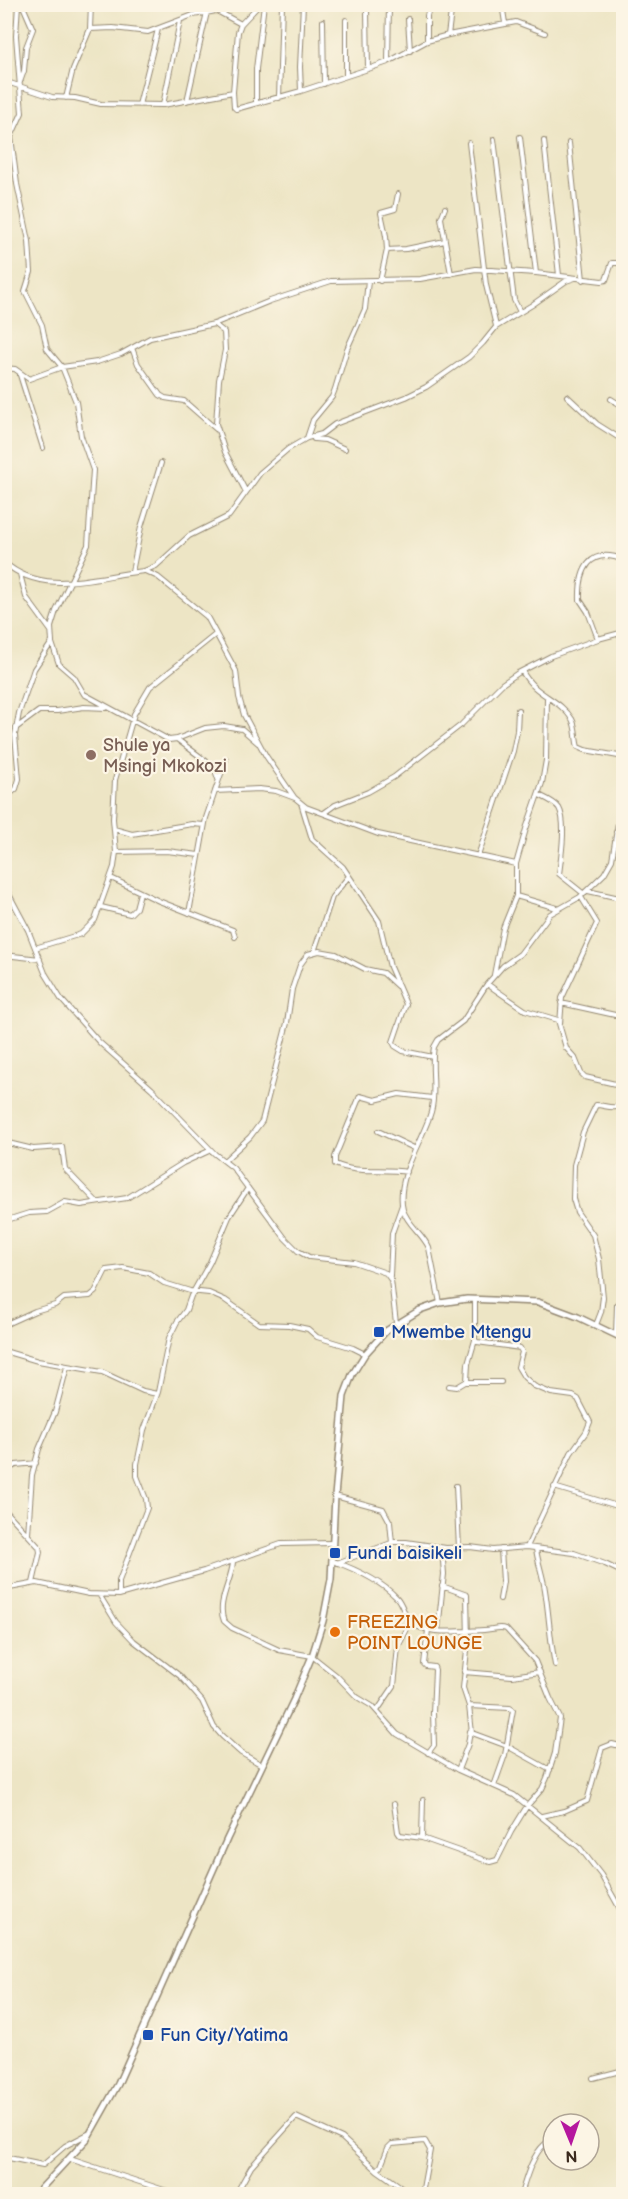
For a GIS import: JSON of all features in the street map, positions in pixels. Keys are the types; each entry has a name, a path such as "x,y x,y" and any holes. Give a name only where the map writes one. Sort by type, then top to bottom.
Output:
{"main road":[{"path":"36,2194 89,2134 118,2084 312,1656 323,1622 335,1562 335,1496 344,1396 352,1375 365,1354 375,1340 396,1323 420,1310 440,1303 476,1299 538,1302 555,1307 624,1339"}],"street":[{"path":"4,15 18,6 28,4"},
{"path":"66,98 74,69 90,29 91,4"},
{"path":"262,4 241,24 237,36 233,92 235,109 279,98 368,69 388,62 427,41 448,35 519,22 545,33"},
{"path":"255,103 262,4"},
{"path":"279,98 282,4"},
{"path":"301,91 303,4"},
{"path":"388,62 389,4"},
{"path":"427,41 427,16 430,4"},
{"path":"448,35 452,4"},
{"path":"502,4 505,23"},
{"path":"18,6 15,36 22,117 11,139 29,241 31,272 25,291 42,325 49,353 62,367 76,402 81,436 93,470 89,540 52,622 52,642 59,664 74,677 84,694 169,740 205,728 224,726 242,729 260,744"},
{"path":"18,6 33,29 26,47 20,85"},
{"path":"367,10 368,69"},
{"path":"90,29 113,28 148,32 207,12 219,12 241,24"},
{"path":"187,101 207,12"},
{"path":"408,19 410,51"},
{"path":"346,20 346,76"},
{"path":"163,105 180,21"},
{"path":"323,21 324,84"},
{"path":"139,105 158,29"},
{"path":"4,81 43,95 75,98 96,104 163,105 233,92"},
{"path":"520,137 536,273"},
{"path":"494,139 514,300 520,312"},
{"path":"544,141 559,276"},
{"path":"470,142 485,270 496,327"},
{"path":"569,143 584,280"},
{"path":"380,281 387,250 381,213 394,209 398,194"},
{"path":"445,208 441,217 451,274"},
{"path":"387,250 406,249 445,241"},
{"path":"4,369 15,369 29,379 62,367 98,362 121,354 150,338 214,324 245,310 339,280 420,279 485,270 602,281 606,279 612,263 624,263"},
{"path":"4,562 20,573 40,580 69,583 144,571 156,566 189,536 229,516 260,473 275,459 307,438 318,436 335,424 406,398 426,387 469,357 496,327 566,281 575,278"},
{"path":"307,438 313,420 332,397 347,349 365,309 368,281"},
{"path":"214,324 224,332 225,344 219,380 217,429 225,452 246,492"},
{"path":"132,348 138,364 160,395 165,398 183,400 217,429"},
{"path":"20,374 43,448"},
{"path":"567,396 597,424 624,441"},
{"path":"611,399 624,406"},
{"path":"307,438 323,440 345,449"},
{"path":"132,572 141,527 160,463"},
{"path":"598,639 588,612 579,600 583,570 590,562 604,554 624,560"},
{"path":"144,571 158,578 201,611 236,671 240,703 260,744 270,763 301,803 378,834 516,864"},
{"path":"20,573 26,597 51,631"},
{"path":"324,813 335,805 368,792 394,777 461,725 502,684 522,671 551,656 624,632"},
{"path":"35,948 81,934 94,920 111,878 116,852 115,780 131,721 150,687 216,634"},
{"path":"4,799 16,789 19,779 16,728 34,669 52,642"},
{"path":"522,671 530,685 563,708 572,720 578,747 624,757"},
{"path":"494,975 503,928 516,896 516,864 539,795 546,760 547,698"},
{"path":"16,728 36,712 84,707 107,708"},
{"path":"478,856 513,751 518,710"},
{"path":"177,739 214,767 218,779"},
{"path":"189,913 203,843 204,825 226,759"},
{"path":"214,791 270,789 295,798"},
{"path":"539,795 555,804 560,810 563,855 559,874 584,894 596,919 596,926 561,1003 560,1024 564,1044 576,1060 582,1075 589,1079 624,1086"},
{"path":"301,803 312,839 349,876 379,921 390,967 406,1006 393,1042 395,1046 409,1053 433,1057"},
{"path":"396,1323 390,1277 392,1233 402,1205 414,1148 430,1114 434,1047 438,1040 463,1021 494,975 520,954 548,916 584,894 604,874 610,864 624,803"},
{"path":"114,829 132,834 192,824 204,825"},
{"path":"616,832 624,834"},
{"path":"116,852 167,851 199,855"},
{"path":"314,952 332,897 349,876"},
{"path":"111,878 233,930 235,937"},
{"path":"4,885 56,991 85,1027 170,1106 211,1150 233,1168 280,1232 302,1254 309,1257 354,1262 385,1272 390,1277"},
{"path":"101,907 130,914 136,908 140,892"},
{"path":"584,894 624,899"},
{"path":"516,896 558,908"},
{"path":"224,1161 250,1137 262,1121 287,1023 292,989 300,965 308,954 314,952 336,954 365,969 382,972 397,986"},
{"path":"4,955 40,959"},
{"path":"487,984 518,1006 554,1018 560,1024"},
{"path":"561,1003 624,1017"},
{"path":"407,1173 387,1169 349,1169 336,1165 334,1162 361,1095 377,1100 399,1094 432,1098"},
{"path":"596,1325 603,1297 599,1259 593,1235 573,1202 574,1166 583,1132 596,1105 615,1108 624,1099"},
{"path":"378,1131 414,1148"},
{"path":"4,1142 33,1149 62,1147 65,1169 98,1203"},
{"path":"4,1221 29,1213 47,1212 65,1202 79,1205 132,1195 183,1163 211,1150"},
{"path":"119,1595 119,1581 147,1508 137,1476 137,1464 144,1430 157,1394 169,1338 210,1262 229,1217 248,1188"},
{"path":"402,1205 406,1217 429,1248 440,1303"},
{"path":"4,1325 55,1305 64,1298 90,1296 95,1292 105,1272 112,1268 123,1268 149,1273 164,1283 209,1293 225,1300 259,1324 289,1325 308,1329 317,1337 365,1354"},
{"path":"616,1335 617,1305 624,1297"},
{"path":"466,1382 468,1361 475,1340 476,1299"},
{"path":"475,1340 479,1343 520,1348 522,1352 518,1369 530,1383 551,1393 573,1396 578,1399 590,1422 571,1453 527,1547"},
{"path":"4,1351 67,1367 102,1372 143,1391 157,1394"},
{"path":"28,1534 31,1481 39,1449 55,1412 67,1367"},
{"path":"449,1386 458,1387 466,1382 501,1382"},
{"path":"4,1471 16,1465 36,1463"},
{"path":"456,1486 459,1548"},
{"path":"555,1487 624,1508"},
{"path":"335,1496 383,1509 390,1522 392,1543"},
{"path":"4,1509 38,1546 40,1552 33,1583"},
{"path":"335,1562 392,1543 406,1542 442,1548 527,1547 574,1553 624,1572"},
{"path":"4,1589 33,1583 100,1595 119,1595 233,1562 281,1544 334,1543"},
{"path":"438,1630 442,1586 442,1548"},
{"path":"500,1599 503,1582 501,1549"},
{"path":"536,1549 538,1568 545,1591 555,1665"},
{"path":"233,1562 221,1609 224,1621 232,1628 279,1650 312,1656 377,1711 397,1734 458,1770 511,1793 580,1848 601,1875 624,1916"},
{"path":"335,1562 388,1588 402,1605 410,1623 428,1630 504,1627 535,1660 550,1698 560,1715 558,1736 543,1789 527,1806 497,1860 485,1860 422,1838 398,1834 394,1804"},
{"path":"442,1586 467,1595 468,1630 463,1688 469,1706 471,1731 458,1770"},
{"path":"100,1595 116,1622 128,1635 180,1676 202,1701 214,1727 222,1736 240,1753 262,1765"},
{"path":"377,1711 394,1686 398,1647 410,1623"},
{"path":"428,1630 424,1662 426,1666 434,1667 435,1670 434,1745 428,1753"},
{"path":"464,1672 512,1676 540,1672"},
{"path":"469,1706 512,1709 513,1719 507,1746 494,1786"},
{"path":"471,1731 473,1734 507,1746 550,1770"},
{"path":"542,1816 585,1803 589,1797 603,1747 612,1744 624,1747"},
{"path":"422,1838 423,1800"},
{"path":"593,2078 624,2070"},
{"path":"236,2194 251,2167 296,2117 342,2138 395,2184 411,2194"},
{"path":"4,2157 43,2165 65,2146 89,2134"},
{"path":"378,2170 392,2144 425,2141 429,2150 422,2194"},
{"path":"521,2194 541,2149"},
{"path":"70,2158 176,2194"},
{"path":"395,2184 403,2194"}],"place":[{"name":"Shule ya Msingi Mkokozi","path":"91,755"},
{"name":"Mwembe Mtengu","path":"379,1332"},
{"name":"Fundi baisikeli","path":"335,1553"},
{"name":"FREEZING POINT LOUNGE","path":"335,1632"},
{"name":"Fun City/Yatima","path":"148,2035"}]}
